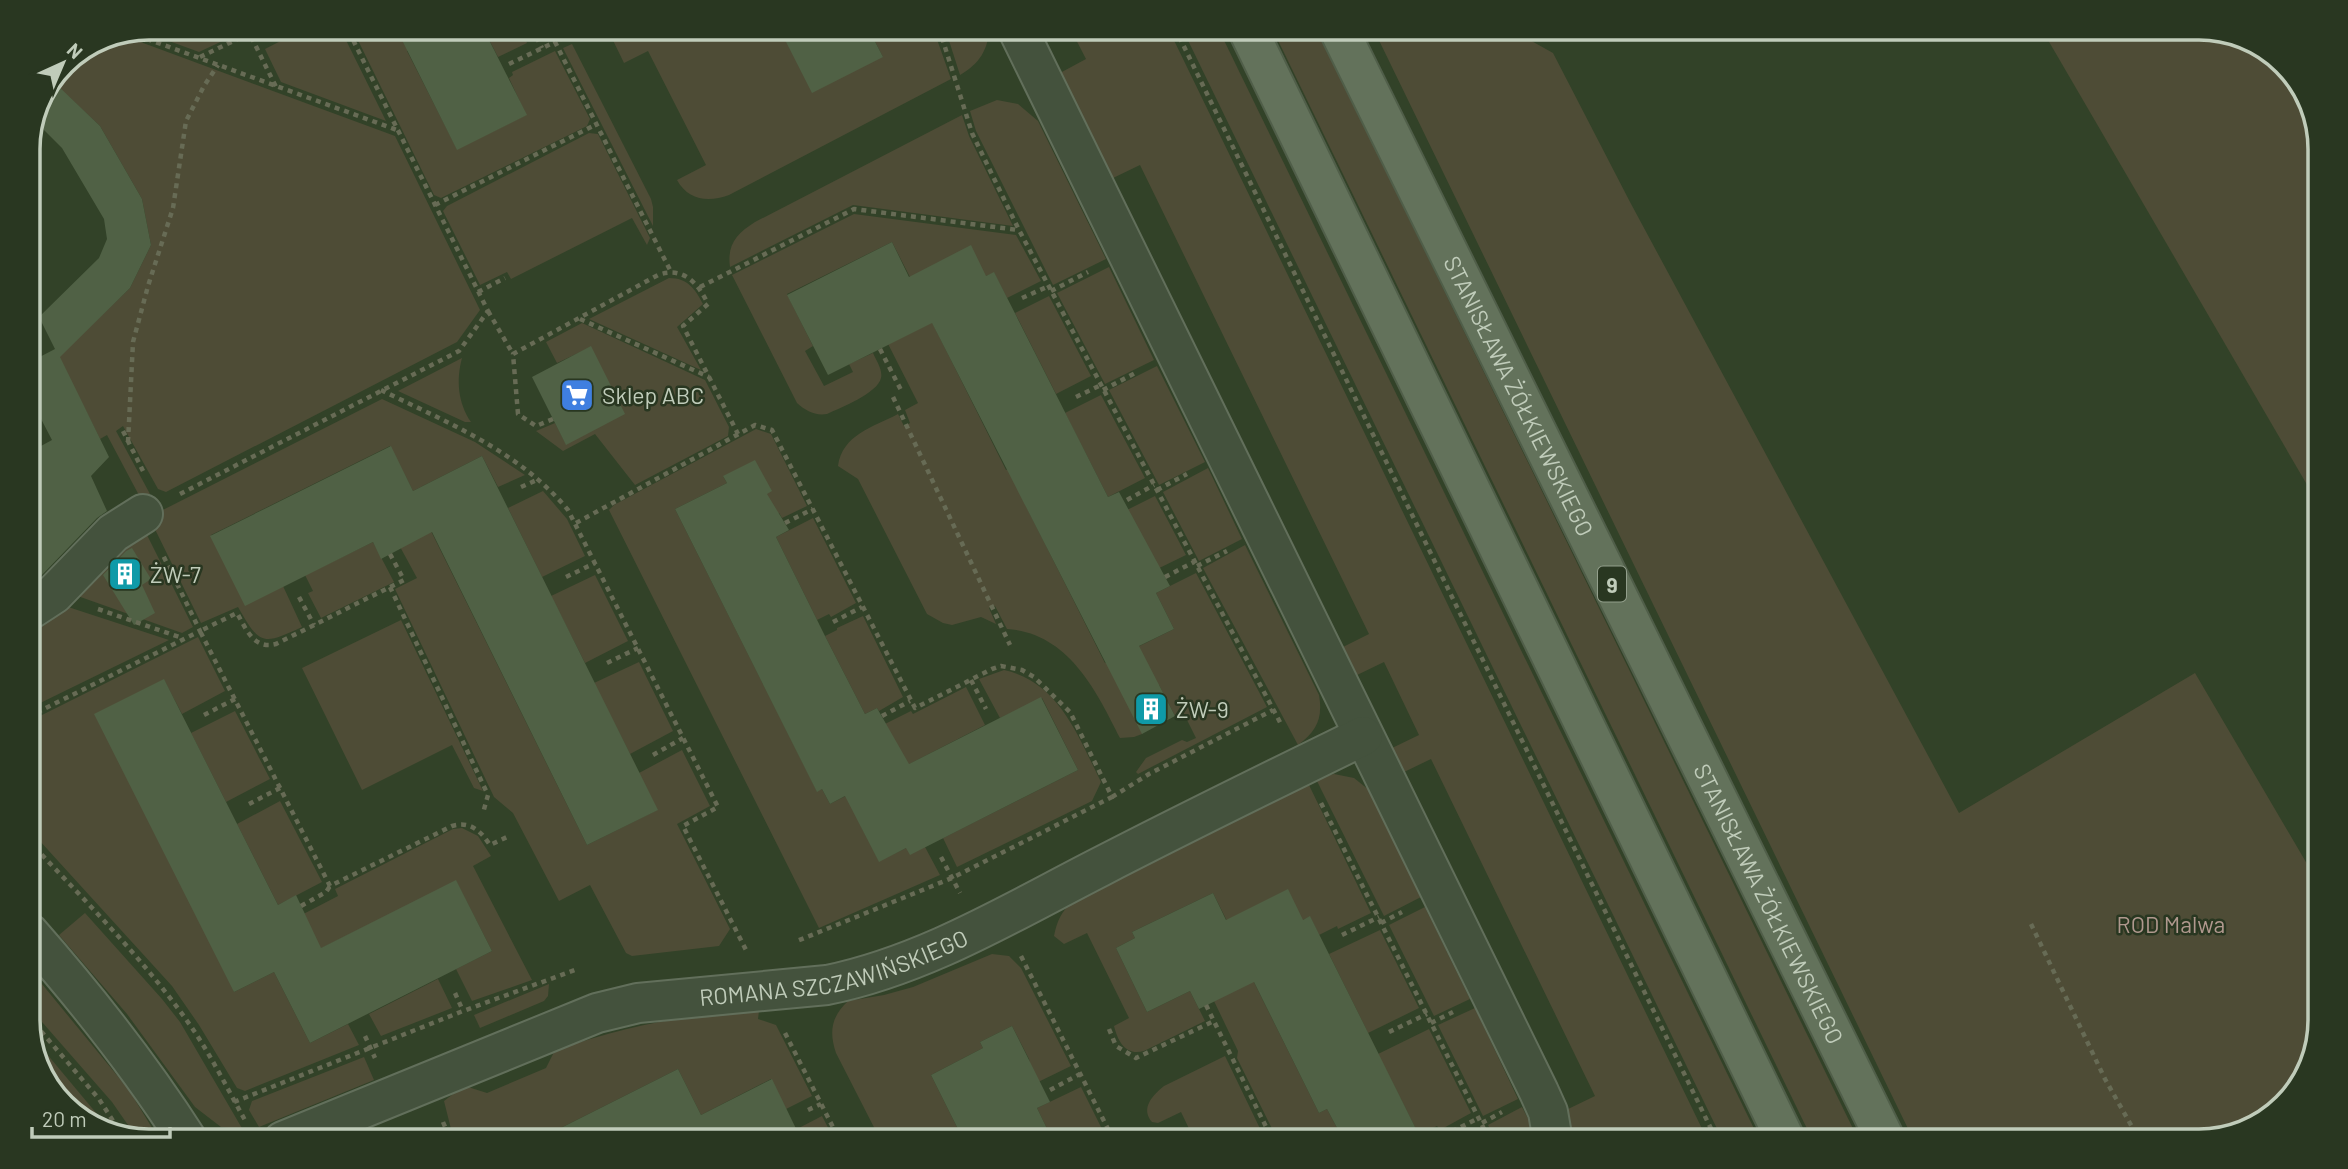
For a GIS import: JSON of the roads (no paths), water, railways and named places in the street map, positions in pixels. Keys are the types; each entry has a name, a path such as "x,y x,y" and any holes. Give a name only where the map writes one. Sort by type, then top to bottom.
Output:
{"main road":[{"path":"1253,40 1780,1129"},
{"name":"STANISŁAWA ŻÓŁKIEWSKIEGO","path":"1344,40 1880,1129"}],"street":[{"path":"1023,40 1539,1092 1548,1112 1551,1129"},
{"path":"41,603 113,533 151,509"},
{"name":"ROMANA SZCZAWIŃSKIEGO","path":"286,1129 597,1013 638,1003 827,985 858,979 903,964 1363,736"},
{"path":"40,946 134,1059 180,1129"}],"place":[{"name":"Sklep ABC","path":"577,395"},
{"name":"ŻW-7","path":"125,574"},
{"name":"ŻW-9","path":"1151,709"}],"park label":[{"name":"ROD Malwa","path":"2171,924"}]}
